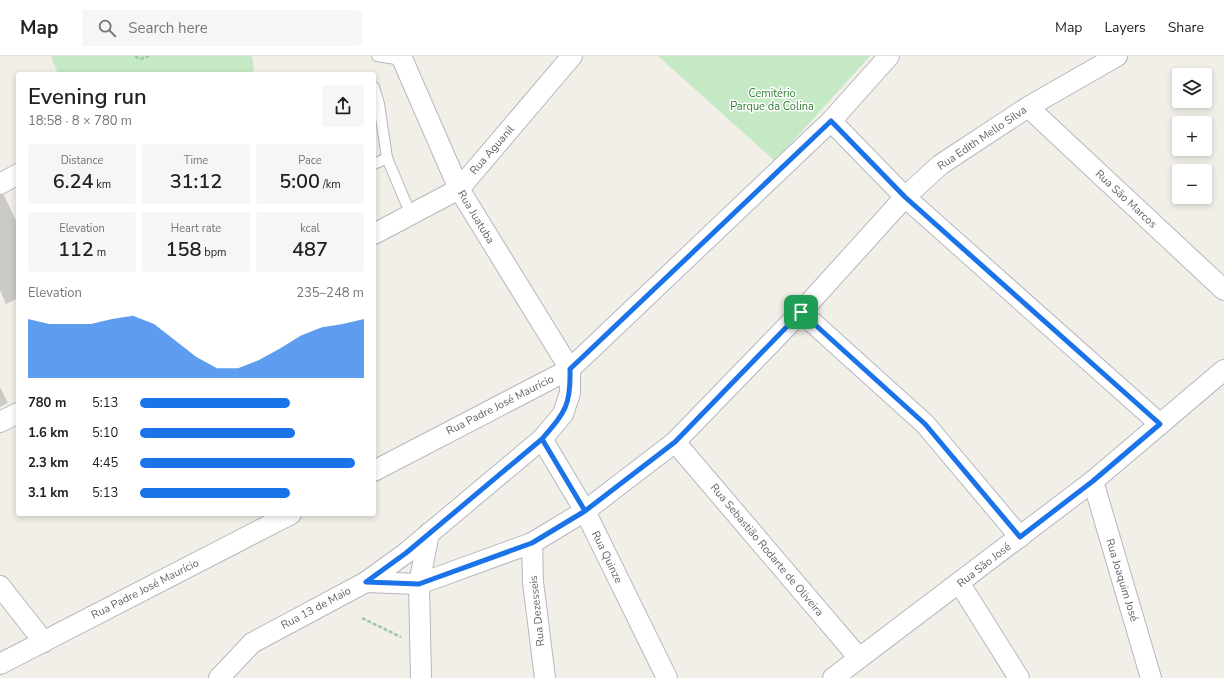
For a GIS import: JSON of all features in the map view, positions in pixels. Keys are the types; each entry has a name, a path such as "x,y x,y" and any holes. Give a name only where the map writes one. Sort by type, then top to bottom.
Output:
{"street":[{"name":"Rua Aguanil","path":"376,233 458,189 572,56"},
{"name":"Rua Padre José Maurício","path":"376,470 570,369 831,121 889,56"},
{"name":"Rua Edith Mello Silva","path":"366,582 419,584 532,543 585,511 675,442 801,312 905,197 940,165 1028,107 1117,56"},
{"name":"Rua Juatuba","path":"402,58 458,189 570,369"},
{"name":"Rua São Marcos","path":"1028,107 1224,290"},
{"path":"831,121 905,197 1160,424"},
{"path":"0,169 16,173"},
{"path":"0,184 16,175"},
{"path":"801,312 925,424 1020,537"},
{"name":"Rua 13 de Maio","path":"219,678 252,643 366,582 406,553 429,532 542,439 563,414 570,393 570,369"},
{"name":"Rua São José","path":"841,675 859,658 960,584 1093,481 1160,424 1223,374"},
{"path":"0,422 16,414"},
{"name":"Rua Quinze","path":"542,439 585,511 667,678"},
{"name":"Rua Sebastião Rodarte de Oliveira","path":"675,442 859,658"},
{"name":"Rua Joaquim José","path":"1093,481 1151,678"},
{"name":"Rua Padre José Maurício","path":"0,664 286,516"},
{"path":"421,678 419,584 429,532"},
{"name":"Rua Dezesseis","path":"532,543 532,582 545,678"},
{"path":"960,584 1019,678"},
{"path":"0,586 44,642"}],"lane":[{"path":"377,56 402,58"},
{"path":"376,94 379,104 387,158 411,215"},
{"path":"376,163 387,158"}],"path":[{"path":"135,56 140,59 149,56"},
{"path":"362,618 420,646"}],"green space":[{"path":"51,56 252,56 254,69 252,72 57,72"},
{"name":"Cemitério Parque da Colina","path":"658,56 870,56 775,161"}],"building":[{"path":"3,193 16,221 16,299 6,304 0,290 0,195"},
{"path":"0,387 8,403 0,407"}],"route":[{"path":"801,312 675,442 585,511 542,439 429,532 406,553 366,582 419,584 532,543 585,511 564,475 542,439 563,414 570,393 570,369 831,121 905,197 1160,424 1093,481 1020,537 925,424 801,312"}]}
